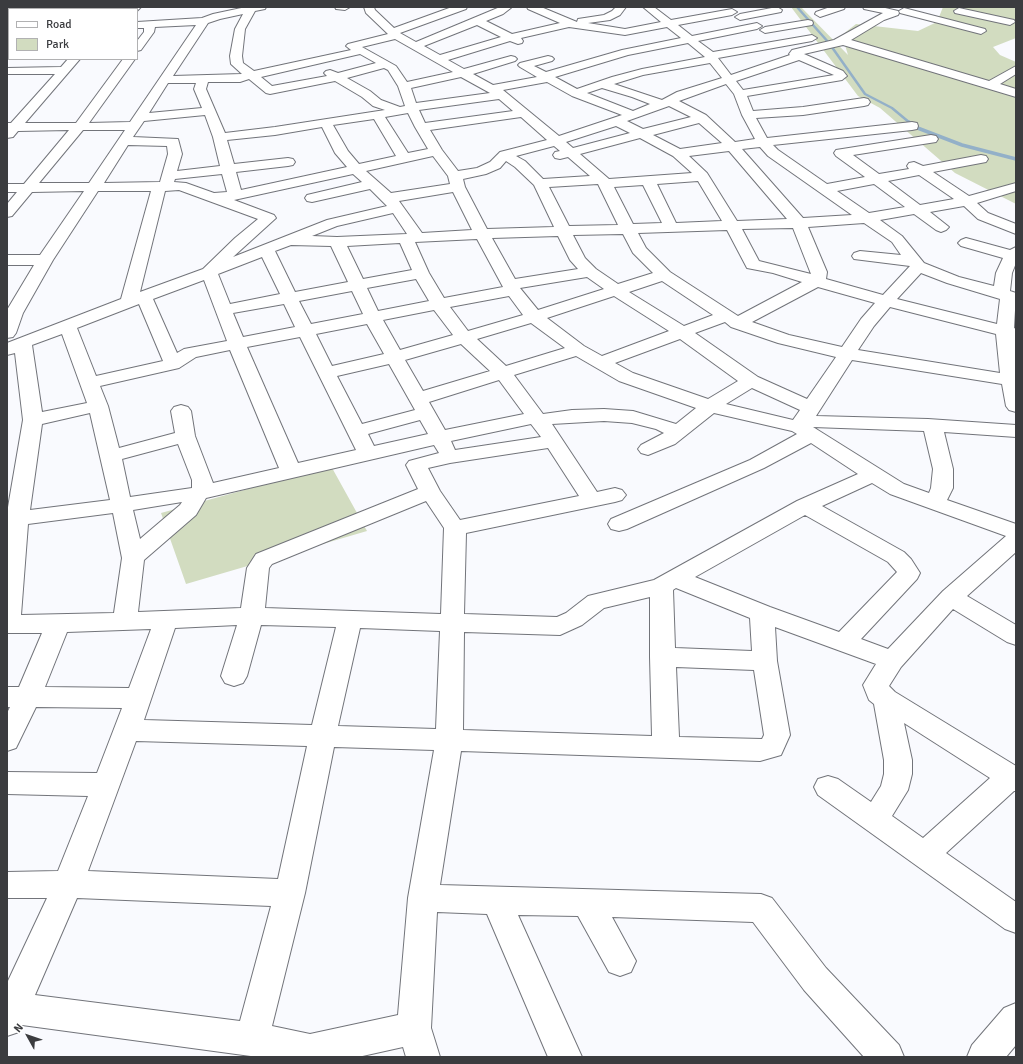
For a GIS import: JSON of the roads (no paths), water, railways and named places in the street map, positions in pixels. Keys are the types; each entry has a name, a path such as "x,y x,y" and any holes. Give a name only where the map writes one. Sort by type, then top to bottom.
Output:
{"street":[{"path":"462,7 394,34 352,46 392,68 404,86 412,114 456,181 482,234 512,288 534,318 578,350 626,377 710,406 806,423 933,426 1016,431"},
{"path":"416,46 478,21 507,7"},
{"path":"532,7 598,38"},
{"path":"439,59 566,22 606,18 616,13 621,7"},
{"path":"566,22 619,32 731,12 777,10 770,7"},
{"path":"820,14 840,7"},
{"path":"868,7 899,12 981,31"},
{"path":"740,94 838,78 841,76 839,73 800,56 796,54 796,52 841,42 880,18 916,7"},
{"path":"138,25 204,21 212,17 249,8"},
{"path":"249,8 240,29 236,56 237,66 272,90 337,77 386,64"},
{"path":"370,9 382,8"},
{"path":"650,9 668,8"},
{"path":"370,9 394,34 497,92 557,141 601,179 639,250 664,275 732,319 784,340 847,354 1013,380"},
{"path":"650,9 712,57 740,94 748,115 763,142 773,153 897,239 916,263"},
{"path":"950,9 1010,22"},
{"path":"566,22 572,11"},
{"path":"731,12 761,28 794,42"},
{"path":"138,17 149,24"},
{"path":"204,21 45,260 11,314 12,342 33,420 13,519 8,624 58,624 252,616 560,626 574,619 596,602 667,582 805,506 873,475"},
{"path":"478,21 512,37 530,49 568,69"},
{"path":"627,60 689,39 761,28 785,27 808,23"},
{"path":"138,47 149,32 149,24"},
{"path":"576,93 642,72 735,52 812,38 785,27"},
{"path":"452,32 524,65 576,93 633,115"},
{"path":"841,42 1016,93"},
{"path":"379,117 412,114 497,92 547,77 612,50 655,80"},
{"path":"165,80 240,78 313,63 360,51"},
{"path":"735,52 769,66"},
{"path":"12,342 67,325 137,299 332,223 456,181 495,165 505,156 617,121 670,97 800,56"},
{"path":"404,86 463,73 510,59"},
{"path":"524,65 548,59"},
{"path":"7,70 15,60"},
{"path":"9,130 73,60"},
{"path":"7,212 80,126 128,60"},
{"path":"313,63 366,94 377,103 412,114"},
{"path":"990,86 1016,68"},
{"path":"7,70 64,70"},
{"path":"203,79 200,89 220,137 234,196"},
{"path":"599,363 682,332 732,319 779,302 816,281 819,277 819,272 799,223 731,145 702,118 670,97 636,94 602,84"},
{"path":"748,115 864,102"},
{"path":"9,130 137,122 208,111"},
{"path":"7,188 93,188 165,184 229,170 282,146 325,122 412,114 524,113"},
{"path":"379,117 404,157"},
{"path":"549,158 702,118"},
{"path":"617,121 641,134 702,176 732,225 753,265 774,269 885,301 1011,333"},
{"path":"325,122 340,150 356,169 392,203 411,238 421,273 439,305 463,336 503,373 554,441 592,500"},
{"path":"679,159 731,145 912,126"},
{"path":"220,137 282,146"},
{"path":"931,139 841,153 941,227"},
{"path":"124,141 173,142 175,154 165,184 137,299 173,364"},
{"path":"282,146 296,181"},
{"path":"884,147 967,201 983,216 1016,229"},
{"path":"212,198 234,196 436,151"},
{"path":"505,156 527,163 540,183 578,260 590,272 682,332 751,381 873,475 897,489 1016,532"},
{"path":"825,189 981,159"},
{"path":"601,179 622,170"},
{"path":"540,183 601,179 648,180 702,176"},
{"path":"648,180 671,227"},
{"path":"165,184 181,186 269,218 240,241 209,272"},
{"path":"312,198 373,184"},
{"path":"289,240 337,242 482,234 799,223 867,218 967,201 1016,187"},
{"path":"337,242 373,318 450,457"},
{"path":"966,243 1015,254 1010,275 1009,296 1013,380 1016,406"},
{"path":"266,249 291,297 326,373 368,453"},
{"path":"860,256 916,263 953,280 1009,296"},
{"path":"7,260 45,260"},
{"path":"618,524 757,464 806,423 867,323 916,263"},
{"path":"209,272 237,344 291,471"},
{"path":"88,383 173,364 190,353 439,305 590,272"},
{"path":"223,310 421,273"},
{"path":"326,373 395,357 463,336 534,318 664,275"},
{"path":"67,325 98,406 123,505 133,558 125,621"},
{"path":"357,431 503,373 578,350"},
{"path":"648,449 668,440 710,406 751,381"},
{"path":"33,420 98,406"},
{"path":"133,558 188,510 203,487 202,480 185,436 181,411"},
{"path":"13,519 123,505 200,493 439,436 536,419 604,415 633,417 663,425 677,432"},
{"path":"933,426 943,469 942,488 935,503"},
{"path":"111,456 185,436"},
{"path":"166,620 127,730 68,884 9,1011 252,1039 310,1054 418,1043 424,898 449,740 455,528 430,492 416,465 450,457 554,441"},
{"path":"234,676 252,616 258,568 264,559 430,492"},
{"path":"455,528 615,495"},
{"path":"805,506 896,557 909,573 844,642"},
{"path":"924,855 1013,778 886,699 878,693 876,685 892,660 951,598 1016,540"},
{"path":"667,582 762,613 892,660"},
{"path":"666,747 662,657 667,582"},
{"path":"951,598 1016,636"},
{"path":"127,730 760,750 772,747 777,735 765,660 762,613"},
{"path":"252,1039 290,893 323,736 350,619"},
{"path":"7,740 18,697 58,624"},
{"path":"662,657 765,660"},
{"path":"18,697 138,698"},
{"path":"874,820 894,790 898,774 898,760 886,699"},
{"path":"7,783 106,785"},
{"path":"828,787 1016,919"},
{"path":"7,885 68,884 290,893"},
{"path":"424,898 761,908 815,978 887,1057"},
{"path":"496,900 564,1057"},
{"path":"587,903 620,961"},
{"path":"984,1057 1016,1019"}],"waterway":[{"path":"797,7 829,43 865,94 892,108 910,123"},
{"path":"909,122 915,127 962,145 1016,159"}]}
